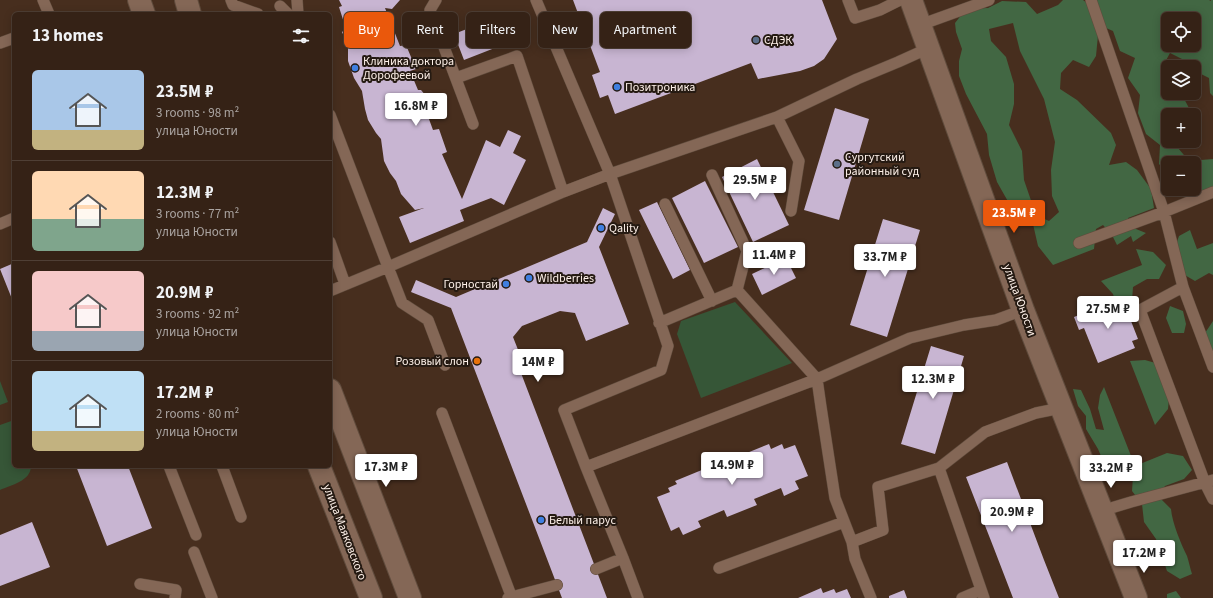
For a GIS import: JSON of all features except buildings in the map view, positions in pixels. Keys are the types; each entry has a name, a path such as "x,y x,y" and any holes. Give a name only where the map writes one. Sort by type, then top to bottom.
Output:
{"street":[{"path":"139,0 143,12"},
{"path":"186,0 189,12"},
{"name":"улица Юности","path":"911,0 1023,310 1136,598"},
{"path":"332,395 410,598"},
{"name":"улица Маяковского","path":"320,468 371,598"}],"lane":[{"path":"43,0 48,12"},
{"path":"232,0 233,5 252,12"},
{"path":"297,0 298,12"},
{"path":"436,0 430,10 473,124"},
{"path":"536,0 610,174 668,346 661,370 564,410 638,598"},
{"path":"848,0 855,18 880,10 900,0"},
{"path":"920,25 989,0"},
{"path":"1091,0 1164,212 1183,287 1213,367"},
{"path":"280,6 286,12"},
{"path":"0,43 12,39"},
{"path":"332,290 563,192 610,174 777,117 857,79 929,48"},
{"path":"456,78 517,56 563,192"},
{"path":"777,117 799,161 791,211"},
{"path":"332,120 402,303 428,320 445,365"},
{"path":"712,175 747,251 737,290"},
{"path":"1079,243 1164,212 1213,192"},
{"path":"665,204 712,300"},
{"path":"0,224 12,219"},
{"path":"332,248 345,284"},
{"path":"1183,287 1140,310 1209,482 1213,499"},
{"path":"659,323 737,290"},
{"path":"737,290 818,379 835,498 852,542 855,559 871,598"},
{"path":"586,467 818,379 910,338 964,325 996,320 1023,310"},
{"path":"852,542 883,530 878,487 939,468 985,432 1036,414 1061,408"},
{"path":"442,413 510,598 557,585"},
{"path":"170,468 196,535"},
{"path":"223,468 241,517"},
{"path":"939,468 983,594 962,598"},
{"path":"1101,511 1209,482"},
{"path":"719,568 844,522"},
{"path":"194,552 212,598"},
{"path":"596,569 623,558"},
{"path":"140,584 176,590 175,598"}],"green space":[{"path":"1063,0 1083,0 1091,6 1094,0 1213,0 1213,96 1210,93 1209,78 1201,74 1201,60 1184,60 1170,53 1166,60 1161,60 1161,100 1185,100 1189,108 1161,108 1161,148 1178,148 1185,156 1161,156 1161,166 1159,164 1160,145 1146,134 1138,113 1140,95 1128,78 1135,58 1120,51 1113,31 1099,25 1096,56 1089,67 1073,60 1061,73 1060,89 1077,100 1111,133 1116,145 1109,165 1126,162 1137,170 1151,189 1154,208 1128,218 1131,227 1146,233 1133,242 1131,236 1117,245 1112,235 1103,225 1096,229 1094,249 1053,265 1038,246 1030,211 1010,205 997,182 989,155 987,134 966,94 959,76 959,61 962,49 956,32 955,23 966,9 988,8 1002,1 1026,2 1037,14 1058,5","holes":["1013,23 1020,51 1044,99 1055,142 1051,170 1052,196 1059,212 1049,221 1036,215 1024,180 1022,151 1009,125 1014,104 1014,84 1006,57 991,41 989,29"]},
{"path":"1213,159 1213,198 1203,202 1194,196 1201,196 1201,160"},
{"path":"1190,230 1197,249 1213,243 1213,275 1209,273 1195,281 1183,274 1173,253 1179,236"},
{"path":"1136,249 1153,252 1166,265 1159,279 1147,279 1133,287 1132,301 1116,304 1113,294 1101,281 1142,265"},
{"path":"735,302 792,363 701,398 677,334 681,321"},
{"path":"1170,306 1183,311 1186,324 1184,333 1172,333 1166,318"},
{"path":"1213,321 1213,359 1201,339"},
{"path":"1145,360 1159,364 1170,388 1168,409 1155,425 1130,361"},
{"path":"0,381 8,402 0,405"},
{"path":"1104,387 1135,466 1167,453 1183,456 1192,470 1184,479 1165,486 1158,496 1171,509 1175,526 1187,556 1192,574 1180,579 1167,571 1156,539 1144,522 1142,504 1132,491 1133,476 1123,473 1109,475 1098,449 1086,429 1086,416 1078,406 1073,389 1081,390 1090,409 1096,429 1104,430 1098,408 1100,395"},
{"path":"12,421 12,468 31,468 28,475 20,482 0,490 0,425"},
{"path":"1176,591 1181,598 1167,598 1167,594"}],"place":[{"name":"СДЭК","path":"756,40"},
{"name":"Клиника доктора Дорофеевой","path":"355,68"},
{"name":"Позитроника","path":"617,87"},
{"name":"Сургутский районный суд","path":"837,164"},
{"name":"Qality","path":"601,228"},
{"name":"Wildberries","path":"529,278"},
{"name":"Горностай","path":"506,284"},
{"name":"Розовый слон","path":"477,361"},
{"name":"Белый парус","path":"541,520"}]}
